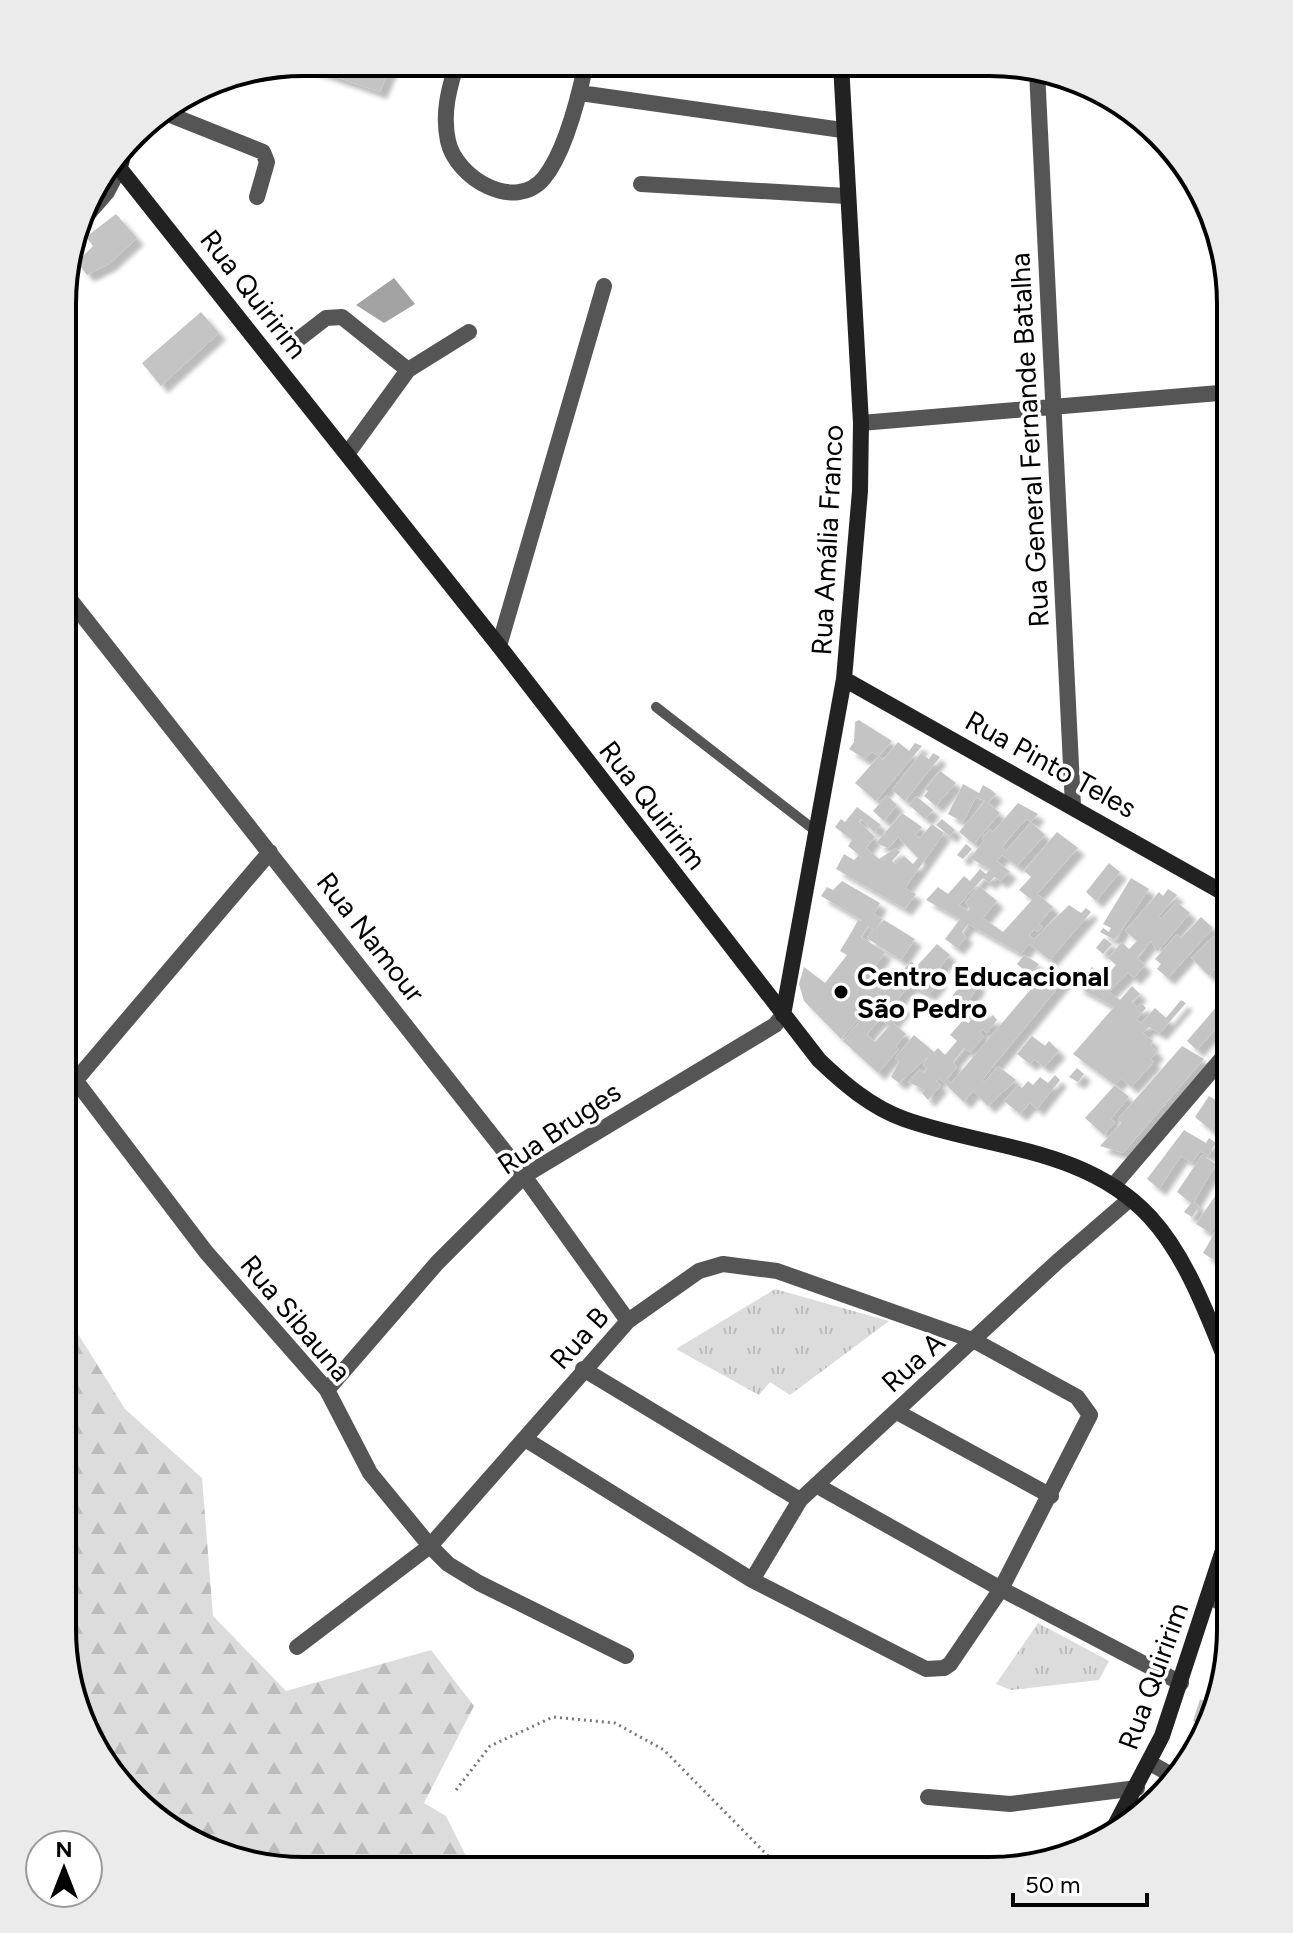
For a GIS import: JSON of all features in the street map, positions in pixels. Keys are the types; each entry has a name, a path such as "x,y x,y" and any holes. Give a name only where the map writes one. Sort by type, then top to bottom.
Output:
{"main road":[{"name":"Rua Amália Franco","path":"783,1015 844,679 860,491 861,423 841,76"},
{"name":"Rua Quiririm","path":"121,169 499,646 819,1060 853,1091 902,1119 1057,1159 1113,1186 1130,1199 1165,1236 1217,1340"},
{"name":"Rua Pinto Teles","path":"844,679 1217,889"},
{"name":"Rua Quiririm","path":"1122,1814 1150,1763 1181,1683 1217,1570"}],"street":[{"path":"453,76 446,101 448,145 460,164 487,187 509,193 531,189 543,179 553,163 583,76"},
{"name":"Rua General Fernande Batalha","path":"1038,82 1073,806"},
{"path":"580,93 842,130"},
{"path":"175,117 263,152 267,162 257,197"},
{"path":"641,184 846,196"},
{"path":"499,646 604,286"},
{"path":"291,345 326,318 342,317 408,370"},
{"path":"347,454 408,370 469,332"},
{"path":"861,423 1217,393"},
{"name":"Rua Namour","path":"76,611 524,1176 628,1321"},
{"path":"76,1080 270,852"},
{"name":"Rua Bruges","path":"327,1390 437,1263 524,1176 775,1025 783,1015"},
{"path":"1113,1186 1217,1064"},
{"name":"Rua Sibauna","path":"76,1082 206,1252 327,1390 370,1473 430,1546 448,1564 479,1583 626,1656"},
{"name":"Rua A","path":"752,1580 800,1500 1057,1262 1130,1199"},
{"name":"Rua B","path":"297,1647 430,1546 628,1321 699,1271 723,1264 777,1271 975,1341 1077,1397 1086,1406 1089,1422 1001,1589 944,1668 926,1669 752,1580"},
{"path":"583,1369 800,1500"},
{"path":"897,1412 1051,1496"},
{"path":"525,1439 752,1580"},
{"path":"816,1485 1001,1589 1181,1683"},
{"path":"1209,1596 1217,1601"},
{"path":"1150,1763 1166,1772"},
{"path":"928,1797 963,1803 1010,1804 1137,1788"}],"lane":[{"path":"656,707 817,832"}],"path":[{"path":"456,1790 490,1746 553,1717 615,1723 664,1750 769,1857"}],"green space":[{"path":"775,1289 889,1321 790,1395 770,1382 759,1395 676,1349"},
{"path":"76,1331 125,1409 202,1478 213,1616 286,1691 431,1650 474,1706 424,1803 446,1816 466,1857 274,1855 217,1840 190,1826 165,1810 123,1768 93,1716 80,1673 76,1644"},
{"path":"1038,1623 1109,1661 1099,1680 1011,1690 996,1684"}],"shaded area":[{"path":"394,278 415,304 384,323 356,305"}],"building":[{"path":"333,76 387,76 380,92"},
{"path":"116,214 137,238 109,264 87,275 80,266 81,258 93,246 86,237"},
{"path":"201,312 219,333 161,386 142,363"},
{"path":"859,720 892,741 879,756 872,752 865,759 849,749 854,742 855,722"},
{"path":"898,742 909,751 915,743 922,746 876,801 855,783 879,756 883,760"},
{"path":"921,753 929,759 933,753 940,757 905,801 892,790"},
{"path":"940,771 956,783 936,806 924,796 928,791 925,789"},
{"path":"963,784 979,793 983,785 990,789 996,794 988,803 1000,813 974,844 959,832 985,801 976,797 963,822 948,814"},
{"path":"887,795 897,805 884,821 873,811"},
{"path":"916,796 933,810 925,819 909,805"},
{"path":"1018,803 1038,814 1031,822 1045,835 1017,866 1002,855 997,861 1010,872 1001,881 994,877 989,883 983,878 959,905 968,911 970,908 965,903 979,886 997,901 983,918 1003,932 1032,900 1019,890 1031,877 1024,871 1057,832 1078,848 1037,894 1053,907 1039,924 1043,926 1038,932 1034,929 1029,935 1034,939 1069,905 1081,913 1086,908 1091,912 1050,960 1029,944 1021,954 968,924 962,932 966,937 957,948 945,939 960,919 926,900 938,887 948,894 964,876 970,881 980,869 986,874 990,869 970,858 984,841 982,838 990,829 993,832","holes":["1026,819 1031,822 1006,851 1002,847"]},
{"path":"857,807 881,825 874,832 861,819 859,822 875,837 866,848 879,859 896,848 900,852 892,861 896,864 904,856 913,864 918,858 898,837 888,848 876,843 902,813 922,827 915,835 920,838 932,824 944,833 905,888 916,894 905,909 836,869 844,854 854,860 859,855 848,846 852,840 835,827 841,819 845,822"},
{"path":"942,819 955,830 950,836 936,825"},
{"path":"966,844 972,849 963,859 957,855"},
{"path":"1109,863 1120,872 1096,901 1086,892"},
{"path":"1131,878 1149,889 1115,940 1100,932 1103,928 1109,932 1111,928 1103,924"},
{"path":"842,881 880,903 874,914 882,919 875,930 884,920 915,939 901,960 867,938 873,929 868,926 861,937 885,952 872,971 889,984 841,1039 804,1001 799,984 804,967 825,983 847,955 840,951 858,920 863,921 821,896 827,887 833,890"},
{"path":"1168,889 1177,895 1158,917 1161,919 1177,902 1190,913 1157,952 1151,941 1137,958 1145,965 1134,978 1128,973 1109,992 1120,1000 1132,986 1140,994 1132,1002 1137,1007 1141,1003 1146,1008 1136,1020 1141,1023 1155,1008 1166,1018 1181,1000 1186,1003 1160,1033 1149,1027 1143,1033 1153,1041 1150,1045 1157,1052 1151,1059 1154,1062 1131,1087 1121,1078 1115,1085 1073,1054 1114,1007 1076,986 1092,967 1105,977 1116,965 1108,958 1122,942 1129,949 1137,941 1125,931 1159,892 1163,896"},
{"path":"1201,917 1213,928 1168,978 1157,969 1161,964 1155,959 1177,934 1181,938"},
{"path":"1217,935 1217,966 1209,976 1191,958"},
{"path":"1104,938 1112,944 1103,954 1096,948"},
{"path":"937,944 950,955 934,975 940,981 929,994 910,985 896,1001 904,1008 892,1022 906,1034 896,1046 899,1049 878,1073 843,1041 911,961 917,966","holes":["880,1019 889,1026 875,1042 867,1034"]},
{"path":"1024,955 1039,964 1030,975 1017,964"},
{"path":"1048,969 1065,979 982,1080 984,1083 998,1066 1016,1080 988,1106 973,1091 964,1102 939,1078 936,1082 941,1085 928,1100 922,1093 925,1090 908,1082 920,1069 924,1073 927,1069 923,1065 929,1056 899,1083 891,1077 899,1062 895,1058 914,1035 934,1052 938,1048 945,1055 957,1041 950,1035 964,1019 968,1023 971,1020 966,1016 978,1003 989,1019 993,1015 997,1020 987,1033 982,1029 980,1032 984,1036 970,1052 964,1048 953,1062 957,1067 947,1079 951,1083"},
{"path":"969,976 979,984 965,1007 952,996"},
{"path":"1217,1006 1217,1027 1197,1050 1187,1041"},
{"path":"1032,1036 1045,1046 1049,1041 1059,1051 1044,1067 1034,1059 1030,1064 1017,1054"},
{"path":"1182,1046 1204,1059 1123,1153 1100,1146 1121,1123 1118,1119"},
{"path":"1077,1068 1084,1074 1078,1082 1069,1077"},
{"path":"1055,1075 1060,1080 1037,1109 1030,1103 1020,1114 1004,1101 1018,1085 1022,1088 1028,1081 1033,1085 1040,1077 1048,1083"},
{"path":"1115,1085 1129,1097 1111,1119 1115,1122 1104,1135 1085,1118"},
{"path":"1209,1096 1217,1101 1217,1120 1211,1130 1195,1117"},
{"path":"1184,1130 1206,1143 1209,1138 1216,1143 1208,1156 1200,1151 1192,1163 1181,1156 1159,1189 1147,1179"},
{"path":"1202,1155 1216,1164 1194,1202 1199,1206 1192,1217 1184,1212 1191,1203 1177,1192"},
{"path":"1217,1193 1217,1221 1210,1233 1196,1224"},
{"path":"1217,1228 1217,1262 1203,1253"},
{"path":"1200,1699 1205,1702 1196,1723 1193,1721"}],"place":[{"name":"Centro Educacional São Pedro","path":"841,992"}]}
